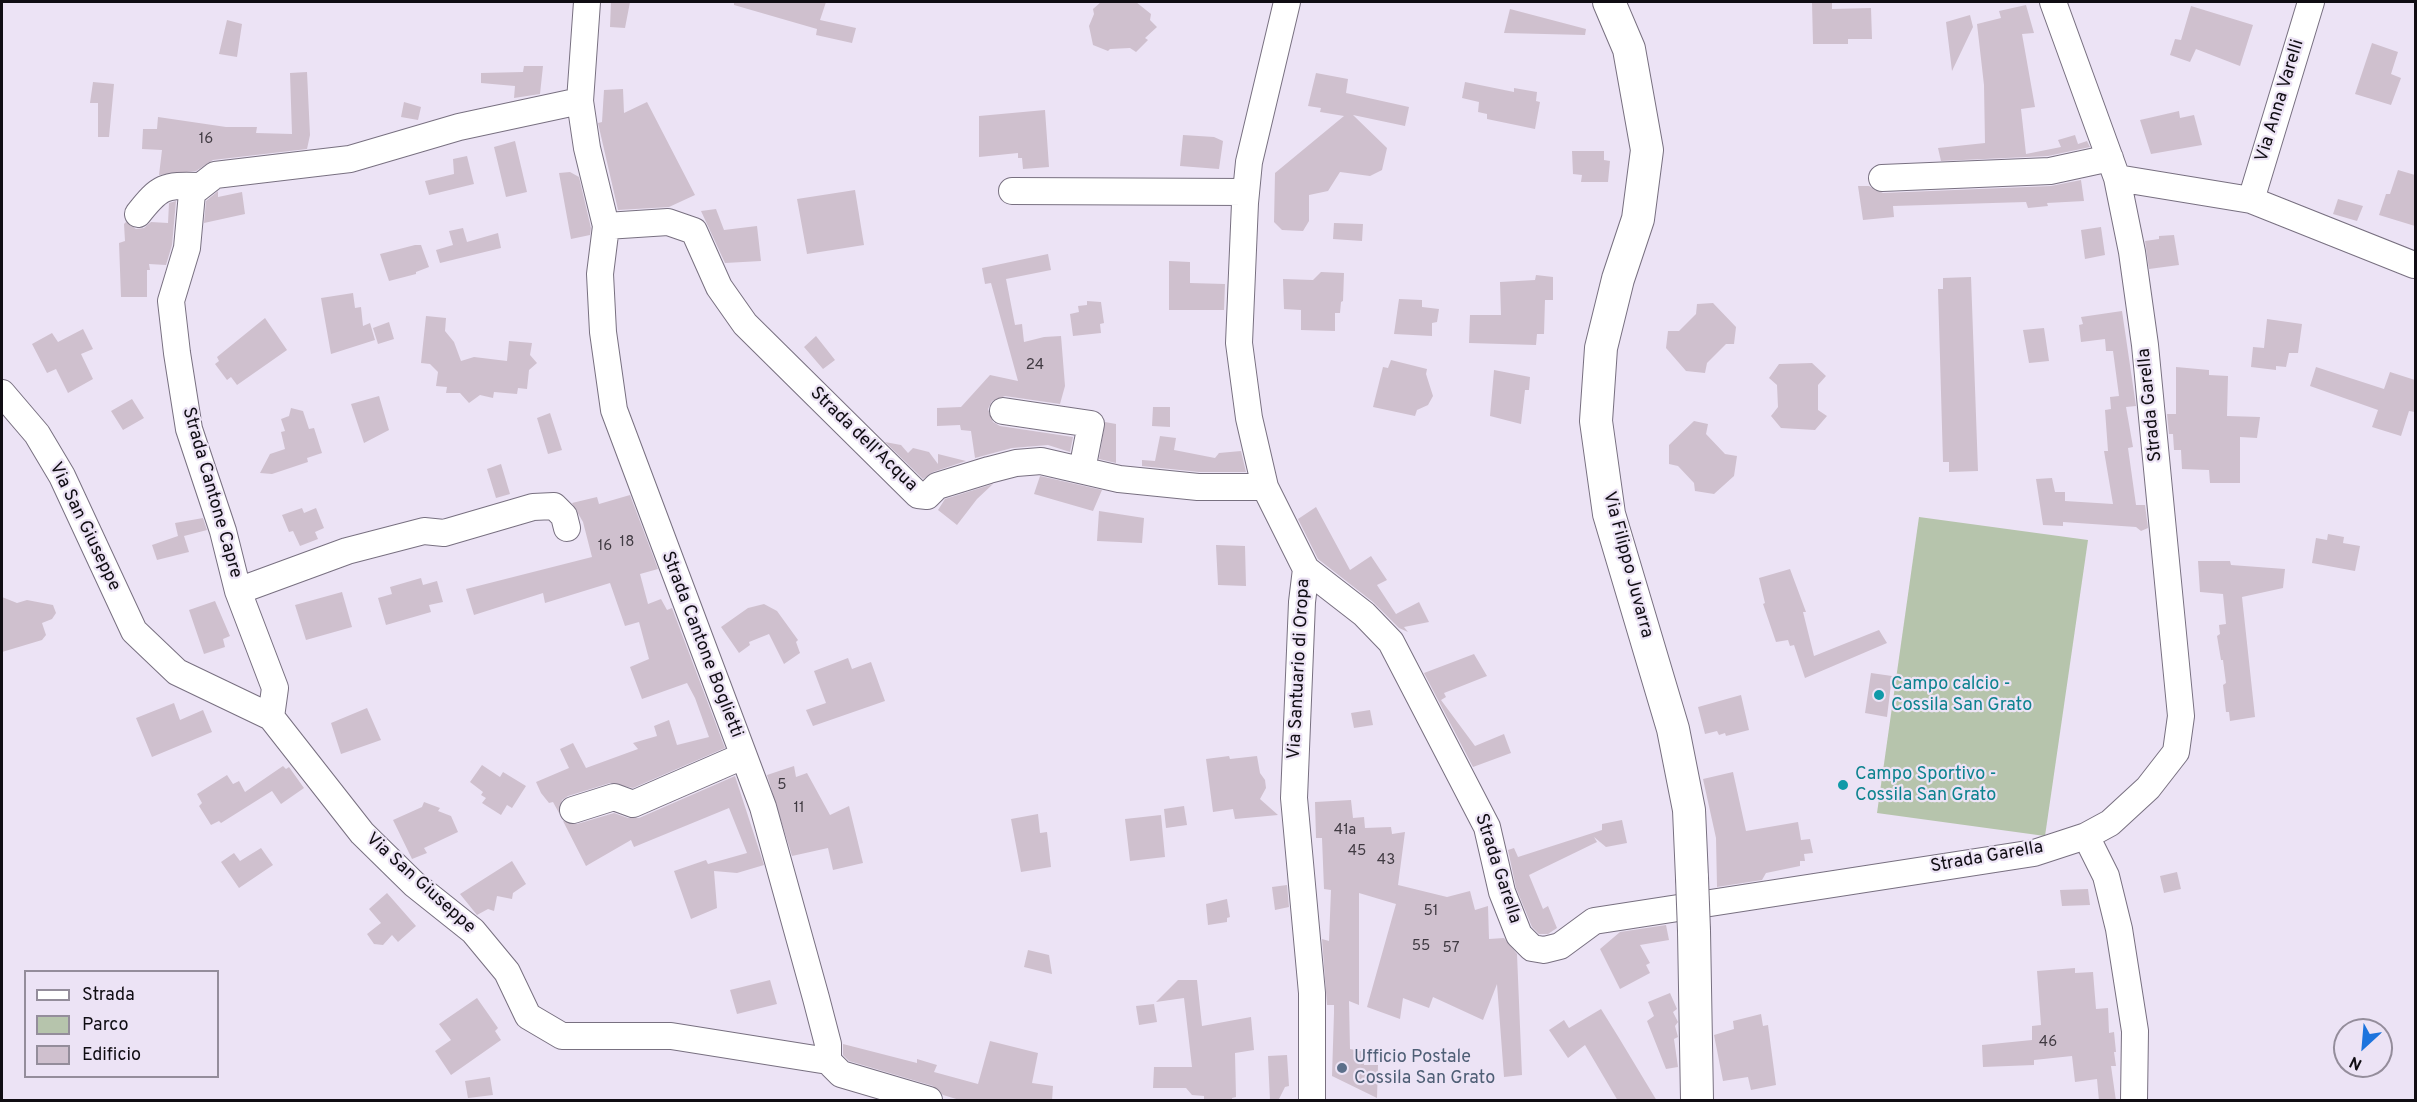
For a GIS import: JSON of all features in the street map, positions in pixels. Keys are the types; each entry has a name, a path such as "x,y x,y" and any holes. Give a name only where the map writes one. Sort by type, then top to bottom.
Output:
{"main road":[{"name":"Via Filippo Juvarra","path":"1609,2 1629,49 1647,150 1638,219 1618,279 1601,348 1596,421 1609,514 1675,741 1689,810 1697,1101"}],"street":[{"path":"587,2 580,101 587,148 606,226"},
{"name":"Via Santuario di Oropa","path":"1287,2 1257,125 1246,192 1239,343 1249,418 1265,487 1306,569 1302,602 1294,798 1312,993 1312,1101"},
{"name":"Strada Garella","path":"1306,569 1364,614 1391,642 1487,827 1502,892 1519,935 1532,948 1544,950 1560,946 1594,921 2034,853 2086,836 2110,823 2148,788 2176,752 2181,716 2145,345 2114,168 2053,2"},
{"name":"Via Anna Varelli","path":"2251,200 2311,2"},
{"path":"138,214 154,193 167,185 199,186 215,175 350,159 459,128 580,101"},
{"path":"1882,178 2114,168 2251,200 2414,266"},
{"name":"Strada Cantone Capre","path":"199,186 192,193 186,248 171,301 189,429 223,531 238,591 275,688 272,717"},
{"path":"1012,190 1246,192"},
{"name":"Strada dell'Acqua","path":"606,226 668,222 694,231 720,288 745,324 918,495 927,496 937,486 1016,463 1041,461 1119,479 1198,487 1265,487"},
{"name":"Strada Cantone Boglietti","path":"606,226 600,274 603,332 614,410 763,807 828,1044 828,1060"},
{"name":"Via San Giuseppe","path":"2,393 37,434 62,476 134,631 177,672 272,717 363,833 414,884 473,931 507,972 528,1016 562,1036 671,1036 828,1060 841,1074 929,1101"},
{"path":"1003,411 1091,424 1082,470"},
{"name":"Strada Cantone Capre","path":"238,591 348,551 424,531 444,533 533,507 554,506 564,516 567,528"},
{"path":"573,810 614,797 633,804 744,756"},
{"path":"2086,836 2106,876 2121,939 2135,1031 2134,1101"}],"green space":[{"path":"1919,517 2088,540 2045,836 1877,813"}],"building":[{"path":"611,2 630,2 625,28 610,27"},
{"path":"734,2 826,2 820,20 856,28 852,43 816,35 817,29 734,5"},
{"path":"1101,2 1136,2 1151,14 1150,20 1157,27 1145,38 1148,40 1136,52 1130,48 1108,51 1093,45 1089,26 1094,14 1093,9"},
{"path":"1812,2 1832,2 1832,9 1871,8 1872,39 1848,39 1848,44 1813,44"},
{"path":"2026,5 2034,33 2022,34 2035,107 2021,109 2026,154 2061,147 2058,140 2075,135 2078,144 2087,141 2090,147 2048,156 1941,161 1938,148 1985,143 1984,85 1977,24 2001,18 1999,11"},
{"path":"2191,6 2253,25 2240,66 2196,49 2190,62 2170,55 2175,39 2181,40"},
{"path":"1510,9 1586,29 1585,35 1504,33"},
{"path":"1970,15 1973,27 1952,71 1946,22"},
{"path":"227,20 242,24 237,57 219,54"},
{"path":"2372,43 2398,52 2391,74 2401,78 2391,105 2355,94"},
{"path":"524,66 543,66 540,94 514,98 515,86 481,83 481,73 523,72"},
{"path":"307,72 310,135 307,149 213,160 196,171 159,175 162,150 142,149 143,129 157,129 158,117 226,127 257,127 256,133 292,134 290,73"},
{"path":"1316,73 1348,79 1346,93 1409,107 1405,126 1353,115 1387,148 1382,170 1370,176 1340,172 1328,191 1309,195 1309,221 1303,231 1282,230 1274,222 1275,173 1344,116 1320,112 1321,108 1308,106"},
{"path":"93,82 114,84 109,137 98,137 98,103 90,103"},
{"path":"1465,82 1514,92 1514,88 1537,92 1536,101 1540,102 1535,129 1487,119 1487,114 1478,112 1479,102 1462,98"},
{"path":"623,89 624,113 647,102 695,195 669,207 618,210 598,123 602,122 604,90"},
{"path":"404,102 421,107 418,120 401,117"},
{"path":"1045,110 1049,167 1023,169 1022,158 1018,158 1018,153 979,157 979,116"},
{"path":"2179,111 2180,118 2194,115 2202,145 2151,154 2140,120"},
{"path":"1183,135 1214,137 1223,141 1219,169 1180,166"},
{"path":"515,141 527,192 506,197 494,147"},
{"path":"1572,151 1604,151 1604,160 1610,161 1608,182 1581,182 1582,175 1573,174"},
{"path":"467,156 474,184 429,195 425,181 454,174 453,159"},
{"path":"2398,170 2415,175 2415,226 2379,215 2386,194 2390,194"},
{"path":"570,172 579,177 591,228 590,235 571,239 559,173"},
{"path":"2081,180 2084,201 2047,203 2048,206 2028,208 2026,202 1893,206 1894,217 1863,220 1858,186 1869,186 1883,193 2051,186"},
{"path":"855,190 864,245 807,254 797,199"},
{"path":"218,191 218,197 242,192 245,214 204,223 206,201"},
{"path":"2338,199 2363,206 2357,221 2333,214"},
{"path":"176,201 172,245 166,265 149,264 147,297 121,297 119,243 125,241 124,224 126,222 136,229 144,228 151,222 168,223 169,203"},
{"path":"716,209 724,230 757,226 761,261 725,263 701,211"},
{"path":"1334,223 1363,224 1362,241 1333,239"},
{"path":"2101,227 2105,255 2085,259 2081,230"},
{"path":"463,228 467,242 498,233 501,248 440,263 436,250 453,245 449,231"},
{"path":"2174,235 2179,265 2149,269 2145,241 2159,239 2159,236"},
{"path":"421,245 429,267 416,274 389,281 380,254"},
{"path":"1048,254 1051,270 1006,279 1015,325 1022,324 1024,342 1061,336 1065,386 1060,404 1005,396 992,401 988,409 993,422 1000,426 1073,437 1070,452 1048,445 1012,448 975,458 971,431 961,430 960,425 937,426 937,408 961,407 990,375 1018,381 991,283 985,284 982,268"},
{"path":"1169,261 1190,262 1190,283 1225,284 1224,310 1169,310"},
{"path":"1321,272 1344,273 1343,301 1340,313 1335,313 1335,331 1301,330 1301,310 1284,309 1283,279 1313,280"},
{"path":"1536,275 1553,277 1553,300 1545,300 1544,334 1537,334 1536,345 1469,343 1470,315 1501,315 1500,282 1535,280"},
{"path":"1971,277 1978,471 1949,472 1949,462 1943,462 1938,289 1943,289 1943,278"},
{"path":"353,293 355,308 361,307 363,326 370,323 375,340 331,354 321,298"},
{"path":"1399,299 1422,300 1422,307 1439,309 1437,322 1432,323 1432,336 1394,334"},
{"path":"1087,301 1101,302 1104,323 1100,324 1101,333 1073,336 1070,314 1079,312 1078,306 1087,305"},
{"path":"1713,303 1736,327 1734,344 1726,344 1707,363 1705,373 1686,371 1666,348 1668,331 1679,331 1696,314 1697,304"},
{"path":"2122,311 2136,406 2126,407 2133,447 2128,448 2136,505 2145,505 2148,528 2141,531 2136,527 2063,522 2063,526 2043,525 2036,479 2052,478 2055,492 2065,492 2065,501 2113,504 2104,451 2108,451 2105,410 2111,409 2110,397 2119,396 2113,351 2106,351 2105,339 2081,342 2079,325 2083,324 2081,317"},
{"path":"426,316 446,318 445,331 454,342 461,361 474,357 507,361 509,341 532,343 530,355 537,363 529,370 527,389 518,388 517,394 494,392 493,398 480,395 469,403 460,393 446,393 447,387 436,386 438,372 430,364 421,363"},
{"path":"265,318 287,350 237,385 231,377 227,380 215,364 219,361 217,357"},
{"path":"2267,319 2302,324 2298,353 2289,353 2286,367 2276,366 2276,370 2251,367 2253,347 2264,348"},
{"path":"389,322 394,339 378,344 373,328"},
{"path":"2044,328 2049,361 2029,363 2023,330"},
{"path":"83,329 93,349 81,354 93,379 68,393 56,369 47,373 32,344 52,333 58,342"},
{"path":"816,336 835,360 823,369 804,347"},
{"path":"1391,360 1427,369 1426,374 1433,396 1428,405 1417,410 1415,416 1373,407 1383,367 1388,368"},
{"path":"1812,363 1826,376 1818,385 1818,410 1827,416 1815,430 1781,428 1771,416 1778,407 1777,385 1769,378 1779,364"},
{"path":"2176,367 2209,370 2209,375 2228,376 2227,416 2260,417 2257,438 2240,437 2240,483 2210,483 2209,470 2182,469 2181,450 2174,450 2173,434 2169,434 2167,414 2176,414"},
{"path":"2316,367 2384,389 2390,372 2415,380 2415,412 2409,411 2401,436 2372,427 2378,410 2310,386"},
{"path":"1494,370 1530,377 1529,390 1525,390 1521,424 1490,416"},
{"path":"379,396 389,430 364,443 351,404"},
{"path":"132,399 144,418 123,430 111,411"},
{"path":"1153,407 1170,407 1170,427 1152,426"},
{"path":"291,408 303,411 309,429 314,428 322,453 307,458 308,462 272,474 260,473 270,454 285,449 281,432 285,431 281,419 289,416"},
{"path":"550,413 562,450 548,454 537,418"},
{"path":"1694,421 1708,424 1706,434 1725,454 1737,456 1734,476 1714,494 1695,491 1694,483 1678,466 1669,464 1669,445"},
{"path":"1105,422 1116,424 1116,463 1099,459"},
{"path":"1160,436 1176,438 1174,450 1215,458 1219,453 1241,451 1246,472 1199,472 1142,466 1142,460 1155,461"},
{"path":"885,442 901,445 908,453 913,448 929,452 938,464 938,454 966,461 933,472 923,479"},
{"path":"501,464 510,494 496,498 487,469"},
{"path":"1040,476 1102,490 1093,511 1034,494"},
{"path":"993,484 977,499 957,525 938,510 945,499"},
{"path":"630,495 658,569 640,574 648,604 661,599 667,610 672,608 725,748 633,788 610,783 568,796 562,800 559,813 553,802 549,803 541,793 536,782 569,768 560,749 573,743 586,768 638,749 633,743 657,736 654,726 669,720 677,745 709,737 695,698 687,683 642,699 630,667 649,659 639,622 625,626 610,583 545,603 543,593 474,615 466,589 592,557 583,522 572,503 597,497 599,504"},
{"path":"1316,507 1350,570 1371,556 1387,580 1377,585 1396,614 1419,602 1429,622 1404,627 1408,632 1399,628 1373,602 1318,559 1298,519"},
{"path":"302,508 304,513 316,508 324,528 315,532 318,539 300,546 293,531 289,532 282,515"},
{"path":"1099,511 1144,518 1142,543 1097,541"},
{"path":"203,518 207,530 184,536 189,552 157,560 152,545 178,536 175,523"},
{"path":"2328,534 2344,537 2343,543 2360,546 2355,571 2312,563 2316,538 2327,540"},
{"path":"1216,545 1245,546 1246,586 1218,585"},
{"path":"2198,561 2230,561 2231,565 2285,569 2283,588 2242,597 2255,717 2230,721 2229,712 2226,712 2223,685 2226,683 2217,636 2220,634 2219,625 2226,624 2223,594 2200,592"},
{"path":"1790,569 1806,612 1803,612 1814,656 1879,630 1887,643 1805,678 1794,645 1790,646 1788,640 1776,642 1763,604 1765,603 1759,578"},
{"path":"421,578 423,585 437,581 443,602 429,605 431,612 386,625 378,598 392,594 390,587"},
{"path":"342,592 352,627 306,640 295,605"},
{"path":"2,597 17,603 27,600 53,605 56,613 52,619 42,623 46,635 42,640 2,652"},
{"path":"215,601 230,636 223,639 225,647 204,654 189,610"},
{"path":"764,604 777,611 798,640 796,642 800,653 784,664 769,634 749,642 750,645 739,653 721,627 748,608"},
{"path":"1474,654 1487,676 1444,693 1446,697 1441,700 1475,746 1504,734 1511,753 1473,767 1424,673"},
{"path":"848,658 852,669 871,662 885,701 813,726 806,710 826,703 814,671"},
{"name":"Campo calcio - Cossila San Grato","path":"1871,673 1892,676 1887,717 1865,713"},
{"path":"1741,695 1749,730 1726,736 1725,733 1719,735 1717,731 1705,734 1698,707"},
{"path":"174,703 180,720 203,710 212,732 152,757 136,718"},
{"path":"367,708 381,740 341,754 331,723"},
{"path":"1370,710 1373,725 1354,728 1351,713"},
{"path":"1229,756 1230,759 1257,756 1266,788 1260,799 1278,815 1235,819 1233,809 1213,812 1206,759"},
{"path":"482,765 500,777 503,772 526,786 512,808 507,805 501,815 482,803 486,798 481,795 483,792 470,782"},
{"path":"283,766 286,769 289,767 304,788 281,804 272,791 221,823 219,821 211,825 199,806 202,803 197,794 227,775 233,784 239,781 245,792"},
{"path":"794,766 796,777 807,773 830,815 849,806 863,863 833,870 828,848 792,856 767,775"},
{"path":"1733,772 1746,831 1798,822 1801,840 1810,839 1813,853 1804,854 1805,861 1800,861 1800,866 1766,873 1762,880 1717,887 1716,838 1703,779"},
{"path":"735,776 764,865 737,873 714,871 717,908 691,919 674,871 706,860 708,864 747,853 729,808 634,847 631,840 586,866 563,821 577,824 614,813 628,818 639,818"},
{"path":"1351,800 1353,818 1364,817 1365,828 1391,827 1392,834 1405,832 1398,885 1447,897 1470,891 1475,910 1488,906 1489,939 1504,938 1517,954 1522,1075 1504,1077 1497,984 1483,1020 1433,997 1429,1008 1403,998 1400,1019 1367,1007 1396,904 1359,893 1359,1005 1349,1001 1350,1049 1365,1052 1364,1065 1378,1065 1377,1098 1332,1076 1334,1005 1327,1005 1322,939 1329,941 1331,890 1324,889 1322,838 1316,838 1315,802"},
{"path":"424,802 440,808 438,811 451,816 458,832 424,848 427,853 412,859 393,820 422,807"},
{"path":"1184,806 1187,825 1166,828 1164,809"},
{"path":"1038,814 1040,833 1047,832 1051,867 1021,872 1011,819"},
{"path":"1161,815 1165,857 1130,861 1125,819"},
{"path":"1622,820 1627,843 1606,847 1594,837 1597,842 1529,875 1543,909 1548,906 1557,928 1548,934 1539,934 1532,927 1516,888 1508,850 1514,848 1518,857 1602,830 1602,824"},
{"path":"261,848 273,865 239,888 221,862 234,853 240,861"},
{"path":"512,861 526,884 513,893 512,899 497,896 494,911 488,909 477,915 460,894"},
{"path":"2177,872 2181,889 2164,893 2160,876"},
{"path":"1287,885 1289,907 1275,910 1272,887"},
{"path":"2088,889 2090,905 2062,906 2060,890"},
{"path":"387,893 416,926 398,942 392,935 383,945 374,944 367,934 381,923 369,909"},
{"path":"1227,899 1230,917 1227,918 1227,922 1208,925 1206,904"},
{"path":"1666,925 1669,940 1640,945 1650,963 1646,965 1650,973 1620,989 1600,949 1620,932"},
{"path":"1028,950 1049,955 1052,974 1024,967"},
{"path":"2075,968 2075,973 2093,972 2096,1009 2108,1008 2109,1033 2114,1032 2116,1052 2114,1052 2116,1066 2111,1066 2116,1101 2099,1101 2097,1079 2075,1082 2072,1056 2034,1060 2034,1065 1983,1067 1982,1045 2032,1040 2032,1026 2041,1025 2037,971"},
{"path":"770,980 777,1004 737,1014 730,990"},
{"path":"1178,980 1197,980 1202,1026 1251,1017 1254,1050 1235,1053 1236,1097 1232,1098 1232,1101 1204,1101 1204,1096 1192,1095 1186,1088 1153,1088 1154,1067 1192,1067 1184,998 1156,1002"},
{"path":"1670,993 1677,1009 1673,1012 1678,1022 1675,1026 1678,1037 1674,1039 1678,1067 1666,1069 1647,1021 1654,1016 1648,1002"},
{"path":"477,998 498,1028 495,1031 501,1040 451,1075 435,1051 451,1040 439,1024"},
{"path":"1154,1004 1157,1022 1139,1025 1136,1006"},
{"path":"1601,1009 1657,1101 1618,1101 1585,1045 1568,1058 1549,1030 1564,1020 1569,1028"},
{"path":"1761,1014 1763,1026 1768,1025 1776,1085 1751,1090 1748,1077 1723,1081 1714,1035 1734,1029 1733,1021"},
{"path":"990,1041 1038,1053 1032,1083 1053,1086 1052,1101 963,1101 943,1095 933,1086 849,1061 843,1055 843,1044 917,1063 917,1059 937,1065 934,1072 978,1084"},
{"path":"1287,1055 1289,1086 1285,1087 1278,1101 1270,1101 1268,1056"},
{"path":"490,1077 493,1095 468,1098 465,1081"}],"place":[{"name":"Campo calcio - Cossila San Grato","path":"1879,695"},
{"name":"Campo Sportivo - Cossila San Grato","path":"1843,785"},
{"name":"Ufficio Postale Cossila San Grato","path":"1342,1068"}]}
